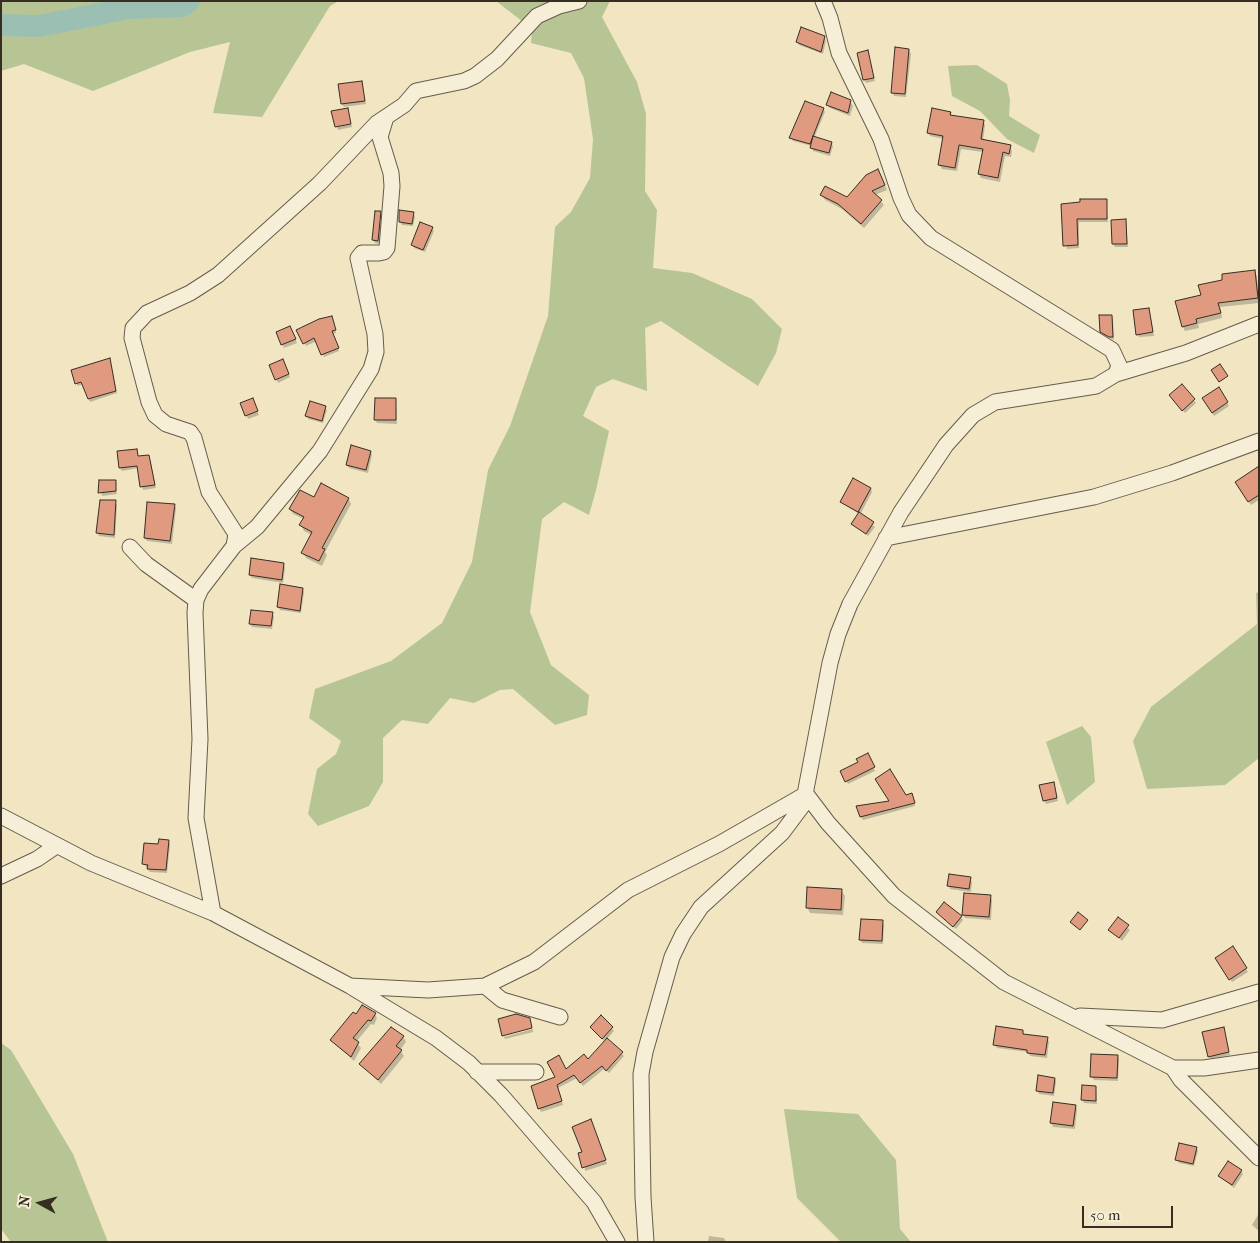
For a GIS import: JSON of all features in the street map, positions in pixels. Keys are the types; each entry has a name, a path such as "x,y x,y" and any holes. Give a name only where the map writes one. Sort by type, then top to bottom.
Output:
{"street":[{"path":"234,546 236,534 209,492 194,438 183,428 166,424 155,416 149,402 132,338 133,328 148,313 190,293 218,275 313,190 377,123 404,105 416,91 464,81 474,76 491,64 537,16 559,6 579,1"},
{"path":"823,1 839,53 881,139 901,198 910,215 931,238 1112,350 1119,365 1116,374"},
{"path":"213,913 196,818 200,739 196,600 201,589 234,546 257,527 320,451 371,369 376,352 376,334 358,258 362,252 380,254 387,248 392,186 391,173 380,137 386,117"},
{"path":"646,1242 640,1096 642,1074 645,1052 672,957 683,934 701,907 791,823 803,806 826,680 838,634 850,604 886,538 954,434 982,408 995,402 1096,386 1116,374 1186,353 1259,324"},
{"path":"886,538 1094,497 1172,473 1259,441"},
{"path":"130,547 146,564 196,600"},
{"path":"350,986 428,990 485,986 534,962 628,890 718,844 806,794"},
{"path":"806,794 828,823 894,896 1004,982 1173,1068 1204,1068 1259,1060"},
{"path":"1,816 91,863 213,913 350,986 436,1038 501,1095 594,1202 617,1242"},
{"path":"1,876 37,859 56,846"},
{"path":"485,986 502,1000 560,1017"},
{"path":"1071,1016 1114,1020 1162,1020 1259,992"},
{"path":"1173,1068 1181,1080 1259,1158"},
{"path":"477,1072 536,1072"}],"green space":[{"path":"1,1 339,1 330,6 262,117 213,113 230,42 190,52 93,91 24,64 1,71"},
{"path":"496,1 610,1 602,17 637,82 646,114 645,191 657,210 653,268 692,273 752,299 782,329 776,353 758,386 661,321 645,328 647,391 613,379 596,387 583,416 609,431 589,515 564,502 542,519 530,612 551,665 589,695 587,715 555,725 513,689 500,690 474,703 450,698 428,724 402,720 383,738 383,782 369,806 318,826 308,814 317,769 336,754 341,741 309,718 315,689 391,661 442,623 472,562 488,470 510,426 548,316 555,227 571,212 590,178 593,139 584,78 571,53 531,43 532,29"},
{"path":"977,65 1007,84 1010,100 1009,116 1040,135 1034,153 1007,139 980,111 952,96 948,66"},
{"path":"1259,592 1259,758 1225,785 1147,789 1133,741 1151,707 1257,624 1256,593"},
{"path":"1082,726 1091,737 1095,782 1067,805 1046,742"},
{"path":"1,1043 11,1050 73,1154 108,1242 11,1242 1,1229"},
{"path":"784,1109 858,1114 896,1160 900,1229 911,1242 841,1242 797,1198"}],"building":[{"path":"801,27 825,36 821,52 796,42"},
{"path":"895,47 909,49 905,94 891,93"},
{"path":"868,50 874,78 863,80 857,53"},
{"path":"362,81 365,101 341,104 338,84"},
{"path":"831,92 851,100 848,113 826,105"},
{"path":"805,101 824,108 810,144 789,138"},
{"path":"348,108 351,124 335,127 331,111"},
{"path":"932,108 951,112 950,115 984,120 981,139 1011,145 1009,154 1003,152 998,178 978,174 983,149 959,145 955,168 938,165 943,136 927,133"},
{"path":"813,136 832,142 829,153 810,148"},
{"path":"878,169 885,185 872,191 882,200 861,224 838,204 820,195 825,186 847,197 866,175"},
{"path":"1080,199 1107,199 1107,219 1077,219 1078,245 1063,246 1061,204 1080,202"},
{"path":"399,210 414,212 412,224 399,222"},
{"path":"375,211 381,211 378,241 372,240"},
{"path":"1126,219 1127,244 1112,244 1111,220"},
{"path":"420,222 433,227 423,250 411,245"},
{"path":"1255,270 1258,298 1218,303 1221,313 1196,319 1197,323 1182,327 1175,301 1201,295 1198,285 1222,280 1222,274"},
{"path":"1149,308 1153,332 1136,335 1133,310"},
{"path":"1099,315 1112,315 1113,337 1100,332"},
{"path":"332,316 336,330 332,331 339,348 321,355 314,338 303,344 296,330 319,319"},
{"path":"290,326 296,339 281,345 276,332"},
{"path":"110,358 116,391 88,399 81,382 75,384 71,370"},
{"path":"283,359 289,374 275,380 269,365"},
{"path":"1220,364 1228,376 1219,382 1211,370"},
{"path":"1182,384 1195,399 1182,411 1169,395"},
{"path":"1219,387 1228,402 1212,413 1202,398"},
{"path":"253,398 258,411 245,416 240,403"},
{"path":"375,398 396,398 396,420 374,420"},
{"path":"310,401 326,406 322,421 305,416"},
{"path":"351,445 371,451 366,470 346,465"},
{"path":"137,449 138,456 149,455 155,485 140,487 137,466 119,468 117,451"},
{"path":"1259,466 1259,495 1248,502 1235,482"},
{"path":"853,478 871,488 858,512 840,502"},
{"path":"99,480 116,480 116,491 98,493"},
{"path":"321,483 349,498 322,548 325,549 319,561 301,553 312,532 299,525 304,517 289,509 300,490 314,497"},
{"path":"100,500 116,500 114,535 96,533"},
{"path":"147,502 175,504 170,541 144,538"},
{"path":"859,512 874,522 866,534 851,524"},
{"path":"251,558 284,563 282,580 249,575"},
{"path":"280,584 303,588 300,611 277,607"},
{"path":"251,610 273,612 271,626 249,624"},
{"path":"868,753 875,767 845,782 840,771 858,762 856,759"},
{"path":"890,769 906,795 912,793 915,803 860,817 856,806 889,801 875,779"},
{"path":"1054,782 1057,798 1043,801 1039,785"},
{"path":"159,839 169,840 166,870 147,869 148,865 142,864 144,843 158,844"},
{"path":"949,874 971,877 969,889 947,886"},
{"path":"807,887 842,889 841,910 806,908"},
{"path":"964,893 991,895 989,917 962,915"},
{"path":"944,902 962,916 953,927 936,912"},
{"path":"1078,912 1088,920 1080,930 1070,922"},
{"path":"1118,917 1129,925 1119,938 1108,930"},
{"path":"861,919 883,920 882,941 859,940"},
{"path":"1233,946 1247,968 1229,980 1215,958"},
{"path":"362,1005 376,1013 371,1021 368,1020 353,1038 359,1042 351,1057 330,1040 353,1012 356,1014"},
{"path":"516,1014 530,1018 532,1028 502,1036 498,1019"},
{"path":"601,1015 613,1027 602,1039 590,1027"},
{"path":"996,1026 1023,1030 1023,1034 1048,1037 1045,1055 1027,1053 1027,1050 993,1045"},
{"path":"391,1027 404,1036 396,1046 402,1050 378,1080 359,1064"},
{"path":"1224,1027 1229,1052 1208,1057 1202,1032"},
{"path":"607,1038 623,1052 606,1071 602,1066 580,1083 574,1075 557,1085 562,1101 538,1109 531,1086 555,1077 547,1062 559,1055 566,1069 584,1054 588,1059"},
{"path":"1091,1054 1118,1055 1117,1078 1090,1077"},
{"path":"1038,1075 1055,1078 1053,1093 1036,1091"},
{"path":"1082,1085 1096,1086 1096,1101 1081,1100"},
{"path":"1053,1102 1076,1105 1073,1126 1050,1123"},
{"path":"591,1119 606,1160 582,1168 578,1153 582,1152 572,1127"},
{"path":"1179,1143 1197,1147 1193,1164 1175,1160"},
{"path":"1228,1161 1242,1170 1232,1185 1218,1176"}],"waterway":[{"path":"1,25 39,26 129,8 182,6 189,1"}]}
